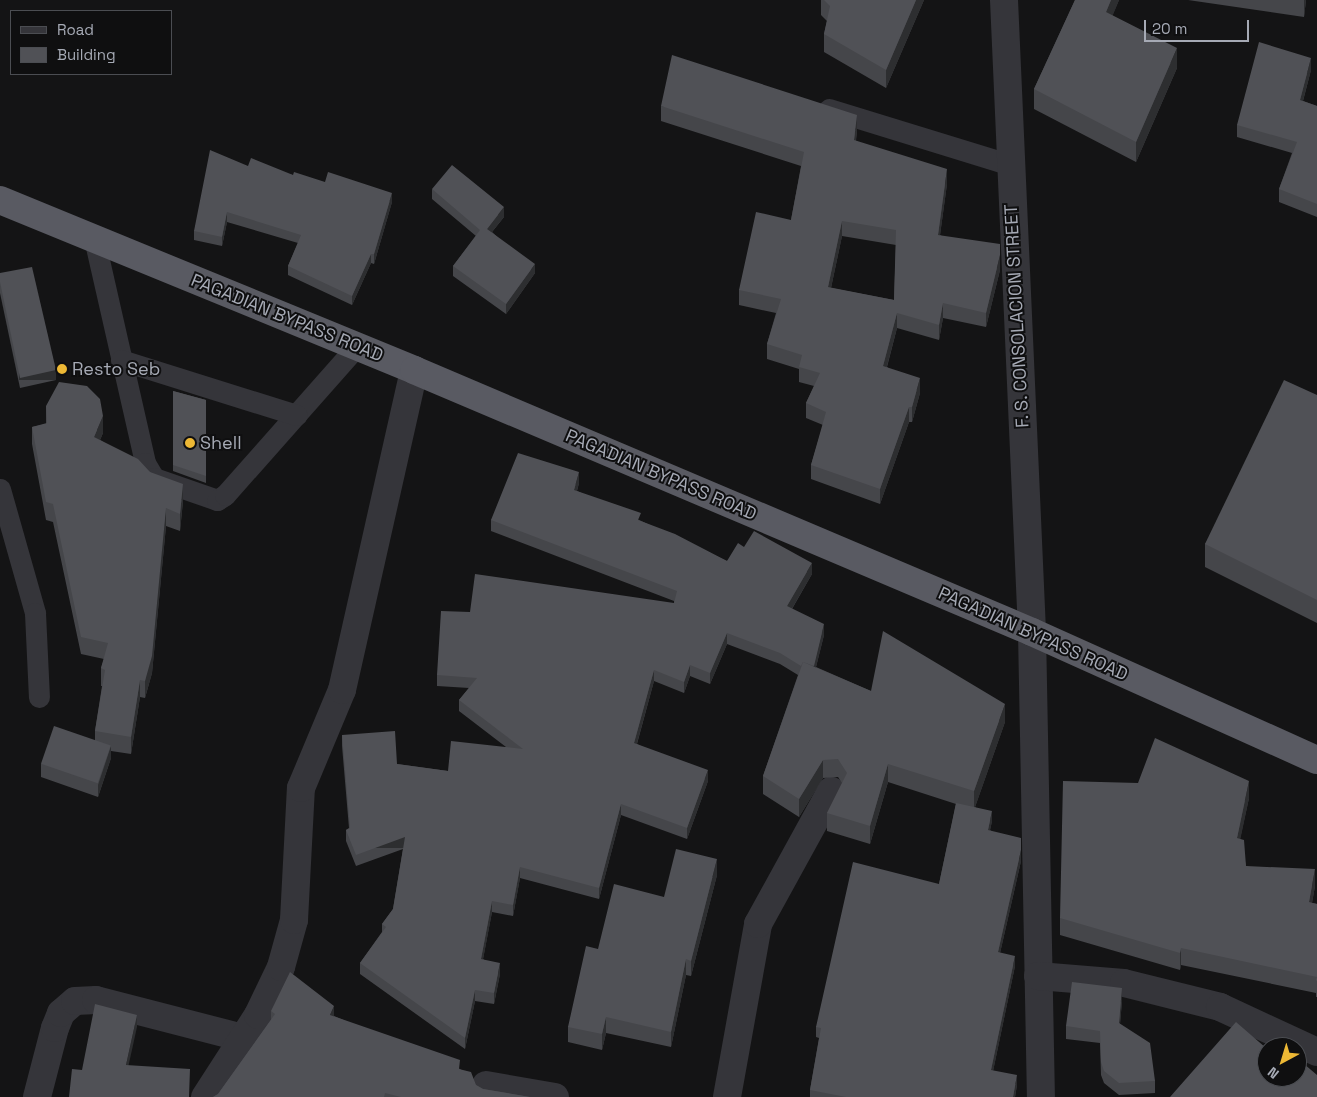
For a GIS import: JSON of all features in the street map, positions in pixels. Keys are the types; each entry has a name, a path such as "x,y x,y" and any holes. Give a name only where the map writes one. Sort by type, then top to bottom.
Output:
{"highway":[{"name":"PAGADIAN BYPASS ROAD","path":"0,200 414,370 1032,632 1317,760"}],"street":[{"name":"F. S. CONSOLACION STREET","path":"1004,0 1032,632 1041,1097"},
{"path":"205,1097 244,1038 281,967 294,920 301,788 342,690 414,370"},
{"path":"727,1097 758,924 831,790"},
{"path":"1038,976 1124,983 1220,1007 1317,1052"},
{"path":"37,1097 58,1020 61,1013 75,1001 96,1000 244,1038"},
{"path":"486,1085 555,1097"}],"lane":[{"path":"806,101 1010,165"},
{"path":"94,238 148,472 154,478 217,500 234,488 356,347"},
{"path":"122,360 297,415"},
{"path":"0,489 35,613 39,696"}],"building":[{"path":"824,0 916,0 886,70 824,34 830,6"},
{"path":"1075,0 1111,0 1106,12 1177,48 1136,142 1034,89"},
{"path":"1259,42 1311,58 1300,100 1317,106 1317,204 1279,189 1297,142 1237,125"},
{"path":"672,55 857,115 854,140 947,169 938,235 1000,244 1000,255 986,313 943,303 939,325 897,313 883,366 920,378 912,407 909,407 880,489 811,465 826,412 806,403 820,373 799,367 802,355 767,344 781,299 739,290 756,212 791,220 804,152 661,106","holes":["842,221 896,230 894,300 828,287"]},
{"path":"210,150 248,166 251,158 293,175 294,172 325,182 328,172 392,193 374,254 371,254 352,296 288,266 301,235 227,212 222,237 194,231"},
{"path":"452,165 504,207 487,229 535,264 506,304 453,266 480,230 432,189"},
{"path":"32,267 56,370 20,378 0,282 0,273"},
{"path":"1284,380 1317,395 1317,600 1205,544"},
{"path":"59,382 87,386 100,399 103,416 94,437 138,459 150,472 183,484 180,514 166,508 152,656 145,681 140,680 131,737 95,731 105,670 101,668 108,643 81,637 53,504 46,502 32,427 47,423 46,406"},
{"name":"Shell","path":"173,391 206,400 206,476 173,465"},
{"path":"518,453 579,472 574,490 641,513 638,520 675,534 727,561 738,543 744,547 754,531 812,563 787,606 824,624 814,666 803,662 801,666 780,653 727,633 710,673 690,665 684,682 654,670 634,743 708,770 687,828 621,804 599,888 520,867 513,905 492,901 481,959 500,963 494,993 475,990 465,1038 360,963 386,927 382,924 393,909 405,837 356,855 346,830 350,828 342,735 395,731 397,764 448,771 451,741 523,749 459,700 477,678 437,675 441,611 470,612 475,574 674,603 677,591 491,520"},
{"path":"883,631 1005,704 974,791 888,764 870,826 827,813 847,773 838,759 823,760 799,799 763,776 803,662 871,691"},
{"path":"54,726 111,746 98,783 41,764"},
{"path":"1155,738 1249,781 1237,838 1244,840 1246,866 1315,869 1309,902 1317,904 1317,977 1181,948 1180,953 1060,918 1063,781 1138,783"},
{"path":"956,803 992,811 988,830 1021,838 1021,850 998,952 1015,956 991,1070 1017,1075 1013,1097 846,1097 810,1090 821,1028 816,1027 853,862 939,884"},
{"path":"676,849 717,859 691,961 686,959 671,1032 606,1017 602,1034 568,1027 586,946 598,949 614,884 664,897"},
{"path":"290,972 334,1006 330,1015 460,1060 459,1069 471,1072 476,1085 483,1089 530,1097 401,1097 385,1093 384,1097 213,1097 218,1094 275,1014 271,1011"},
{"path":"1072,982 1122,988 1119,1023 1150,1043 1155,1081 1119,1083 1104,1071 1101,1062 1100,1031 1066,1026"},
{"path":"95,1004 137,1015 126,1065 190,1069 189,1097 69,1097 72,1069 82,1070"},
{"path":"1236,1022 1257,1040 1257,1087 1307,1087 1307,1066 1317,1075 1317,1097 1170,1097"}],"place":[{"name":"Resto Seb","path":"62,369"},
{"name":"Shell","path":"190,443"}]}
